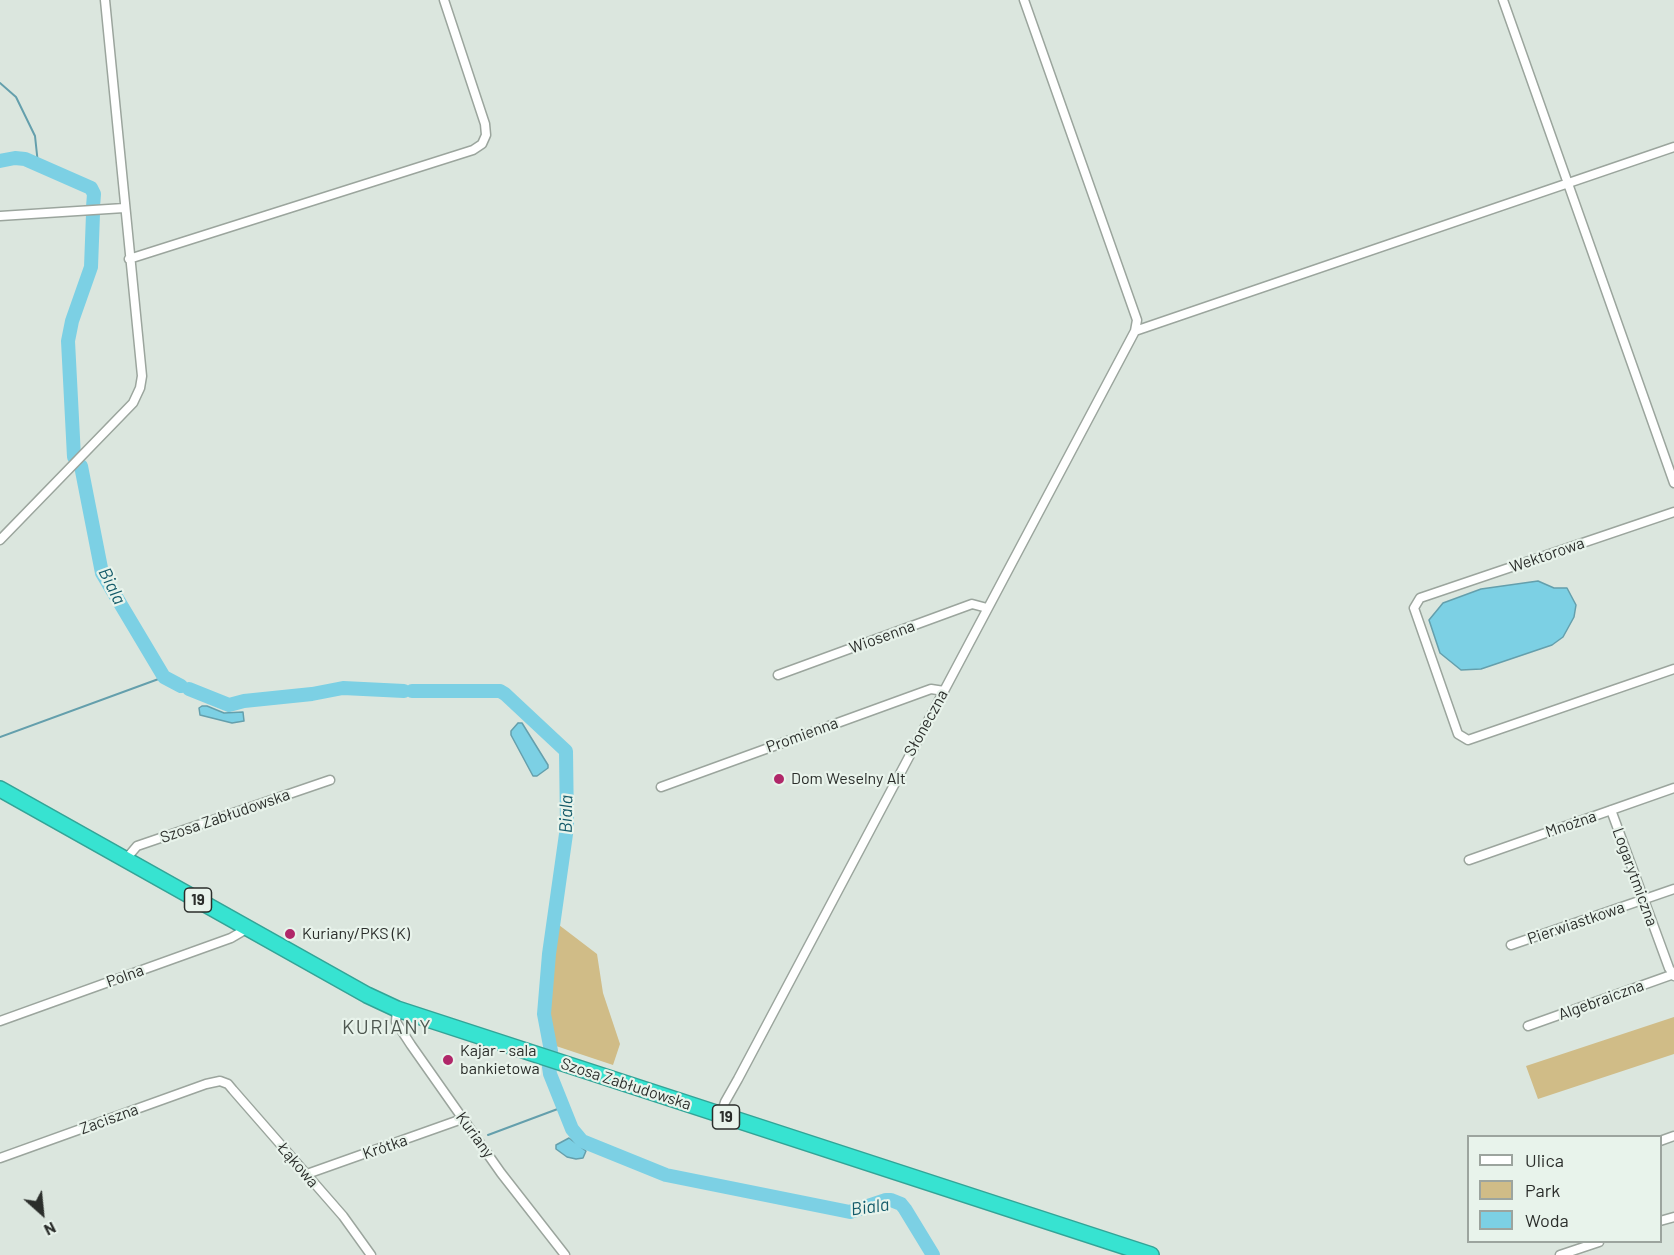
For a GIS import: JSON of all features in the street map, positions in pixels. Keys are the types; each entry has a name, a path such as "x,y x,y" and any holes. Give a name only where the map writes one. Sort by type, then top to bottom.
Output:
{"highway":[{"name":"Szosa Zabłudowska","path":"0,789 367,995 397,1009 1151,1255"}],"street":[{"path":"0,540 133,403 140,388 142,376 105,0"},
{"path":"129,259 462,154 482,144 486,135 485,124 444,0"},
{"path":"1024,0 1137,320 1135,331 1674,147"},
{"path":"1503,0 1673,479"},
{"path":"0,216 124,208"},
{"name":"Słoneczna","path":"721,1115 724,1102 1135,331"},
{"name":"Wektorowa","path":"1674,512 1420,598 1414,608 1458,734 1467,740 1674,669"},
{"name":"Wiosenna","path":"778,675 972,604 987,608"},
{"name":"Promienna","path":"661,787 931,689 944,691"},
{"name":"Szosa Zabłudowska","path":"126,859 137,846 330,780"},
{"name":"Mnożna","path":"1469,860 1674,788"},
{"name":"Logarytmiczna","path":"1611,810 1669,968 1674,975"},
{"name":"Pierwiastkowa","path":"1511,945 1674,889"},
{"name":"Polna","path":"0,1020 231,938 243,931 245,926"},
{"name":"Algebraiczna","path":"1528,1026 1674,975"},
{"name":"Kuriany","path":"397,1009 396,1022 462,1119 565,1255"},
{"name":"Zaciszna","path":"0,1158 219,1081"},
{"name":"Łąkowa","path":"219,1081 228,1084 344,1216 371,1255"},
{"name":"Krótka","path":"307,1174 462,1119"},
{"path":"1560,1255 1596,1243"}],"green space":[{"path":"559,925 597,954 603,993 620,1044 613,1065 556,1046 548,1020 551,964"},
{"path":"1674,1017 1674,1054 1538,1099 1526,1066"}],"water":[{"path":"1538,581 1554,588 1567,588 1576,605 1574,617 1563,637 1552,645 1481,669 1461,670 1440,653 1429,620 1443,603 1481,589"},
{"path":"202,706 224,713 243,712 244,721 232,723 200,715 199,708"},
{"path":"518,723 522,723 548,765 548,768 537,776 533,776 511,735 511,731"},
{"path":"569,1138 586,1151 583,1158 567,1157 556,1149 556,1145"}],"waterway":[{"path":"0,83 16,97 35,136 38,164"},
{"name":"Biala","path":"0,161 25,159 91,188 94,194 93,207"},
{"name":"Biala","path":"74,457 68,341 72,321 91,267 93,214"},
{"name":"Biala","path":"81,466 102,573 164,677 181,686"},
{"path":"0,737 164,677"},
{"name":"Biala","path":"189,689 229,705 343,688 404,691"},
{"name":"Biala","path":"412,691 500,691 566,751 567,827 549,954 544,1014 551,1051"},
{"name":"Biala","path":"549,1067 572,1129 582,1141 666,1175 850,1212 891,1200 901,1204 905,1209 933,1255"},
{"path":"488,1135 563,1107"}],"place":[{"name":"Dom Weselny Alt","path":"779,779"},
{"name":"Kuriany/PKS (K)","path":"290,934"},
{"name":"Kajar - sala bankietowa","path":"448,1060"}],"district":[{"name":"KURIANY","path":"387,1027"}]}
